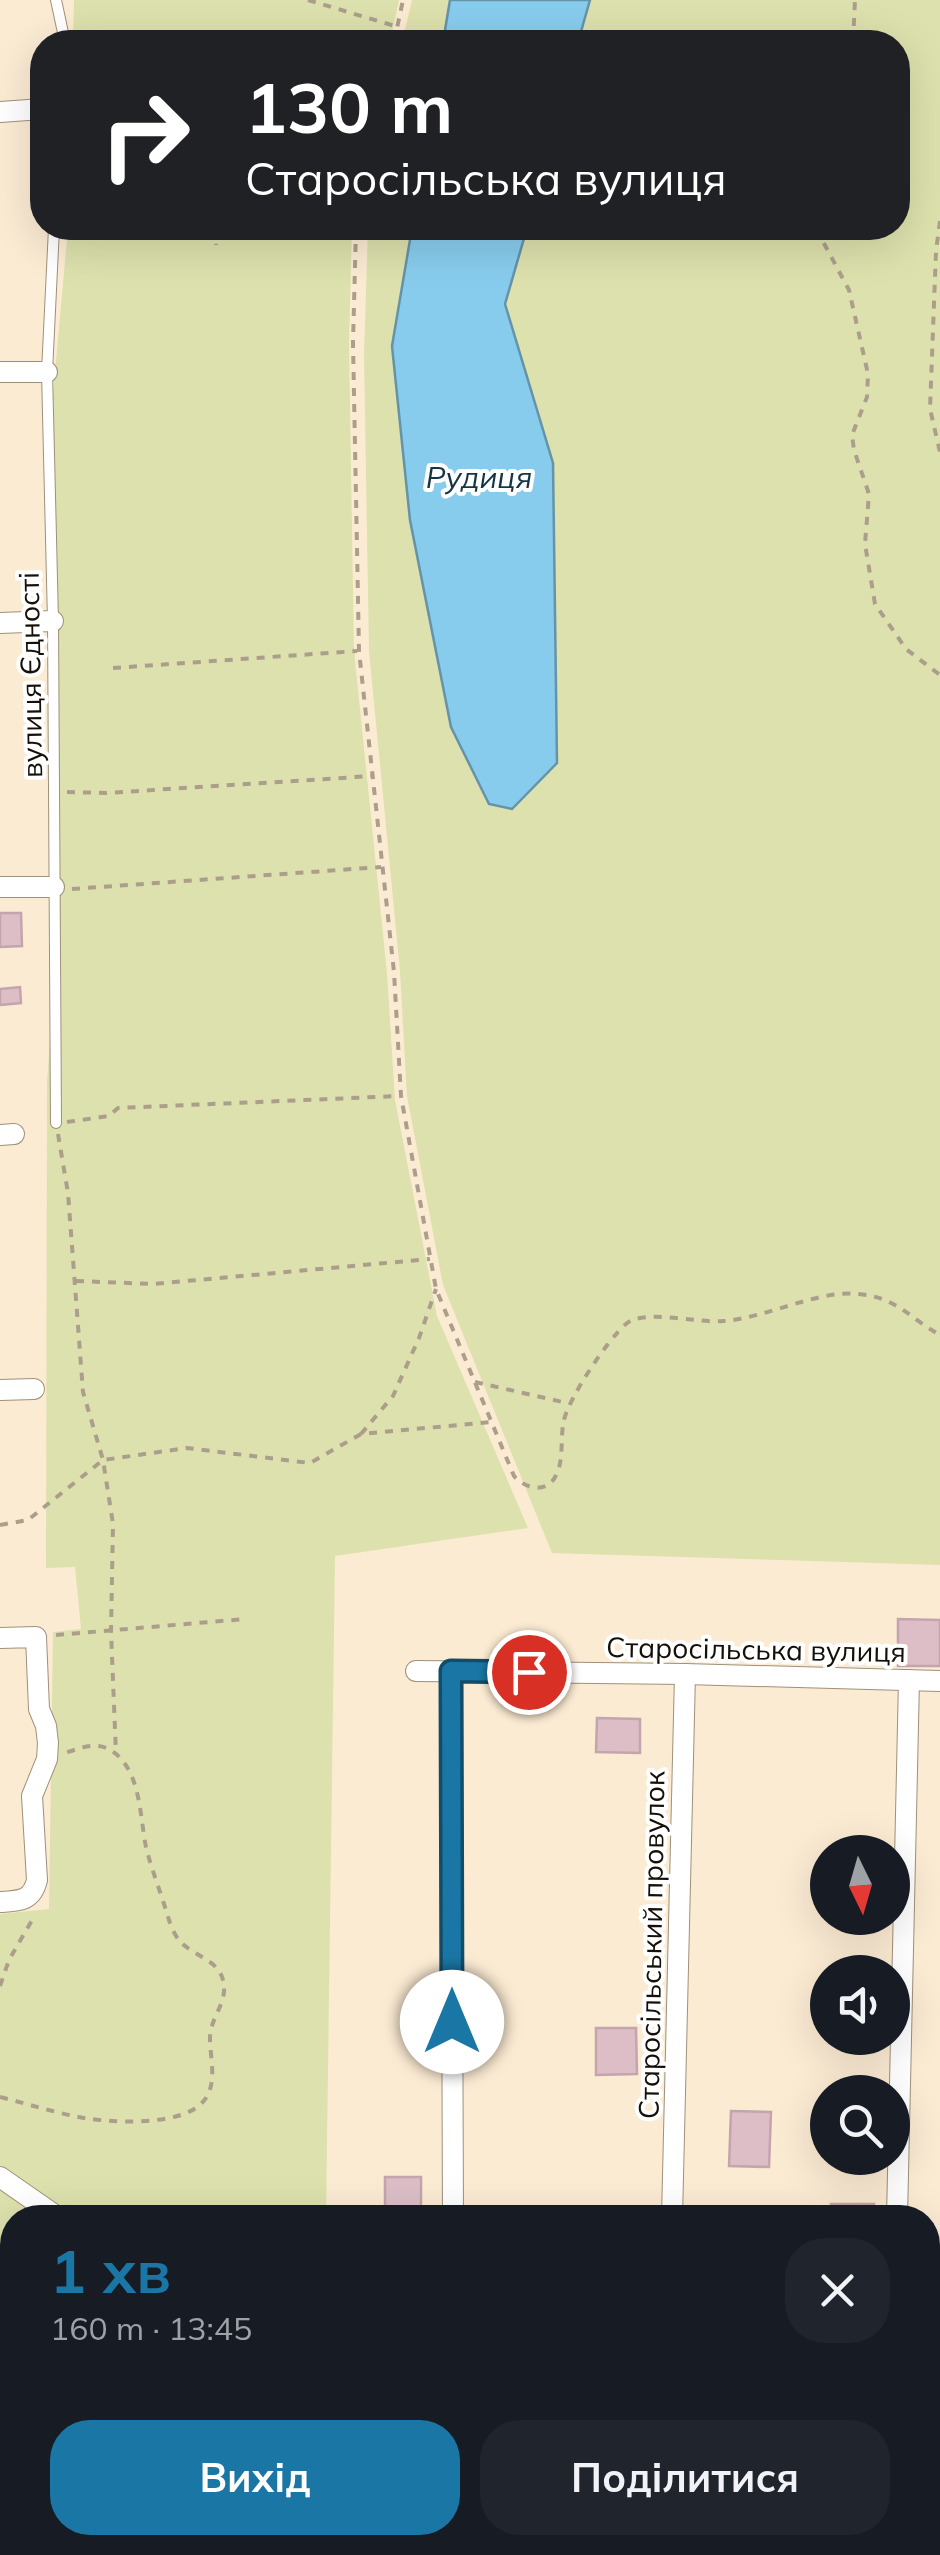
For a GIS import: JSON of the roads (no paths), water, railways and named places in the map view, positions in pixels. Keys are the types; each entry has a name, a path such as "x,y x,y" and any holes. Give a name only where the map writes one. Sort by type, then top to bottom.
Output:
{"street":[{"path":"0,112 30,110"},
{"path":"0,372 48,372"},
{"path":"0,623 52,621"},
{"path":"0,887 54,889"},
{"path":"0,1390 34,1389"},
{"path":"0,1638 36,1636 39,1708 46,1726 47,1760 32,1796 37,1880 33,1904 0,1902"},
{"name":"Старосільська вулиця","path":"416,1671 940,1681"},
{"path":"451,1671 453,2205"},
{"name":"Старосільський провулок","path":"672,2205 685,1674"},
{"path":"898,2205 909,1680"},
{"path":"0,2178 40,2205"}],"lane":[{"path":"56,0 62,30"},
{"name":"вулиця Єдності","path":"54,240 48,372 56,1123"}],"water":[{"path":"450,0 590,0 581,30 445,30"},
{"name":"Рудиця","path":"410,240 524,240 505,304 553,463 557,763 512,809 489,804 451,727 410,520 392,346"}]}
